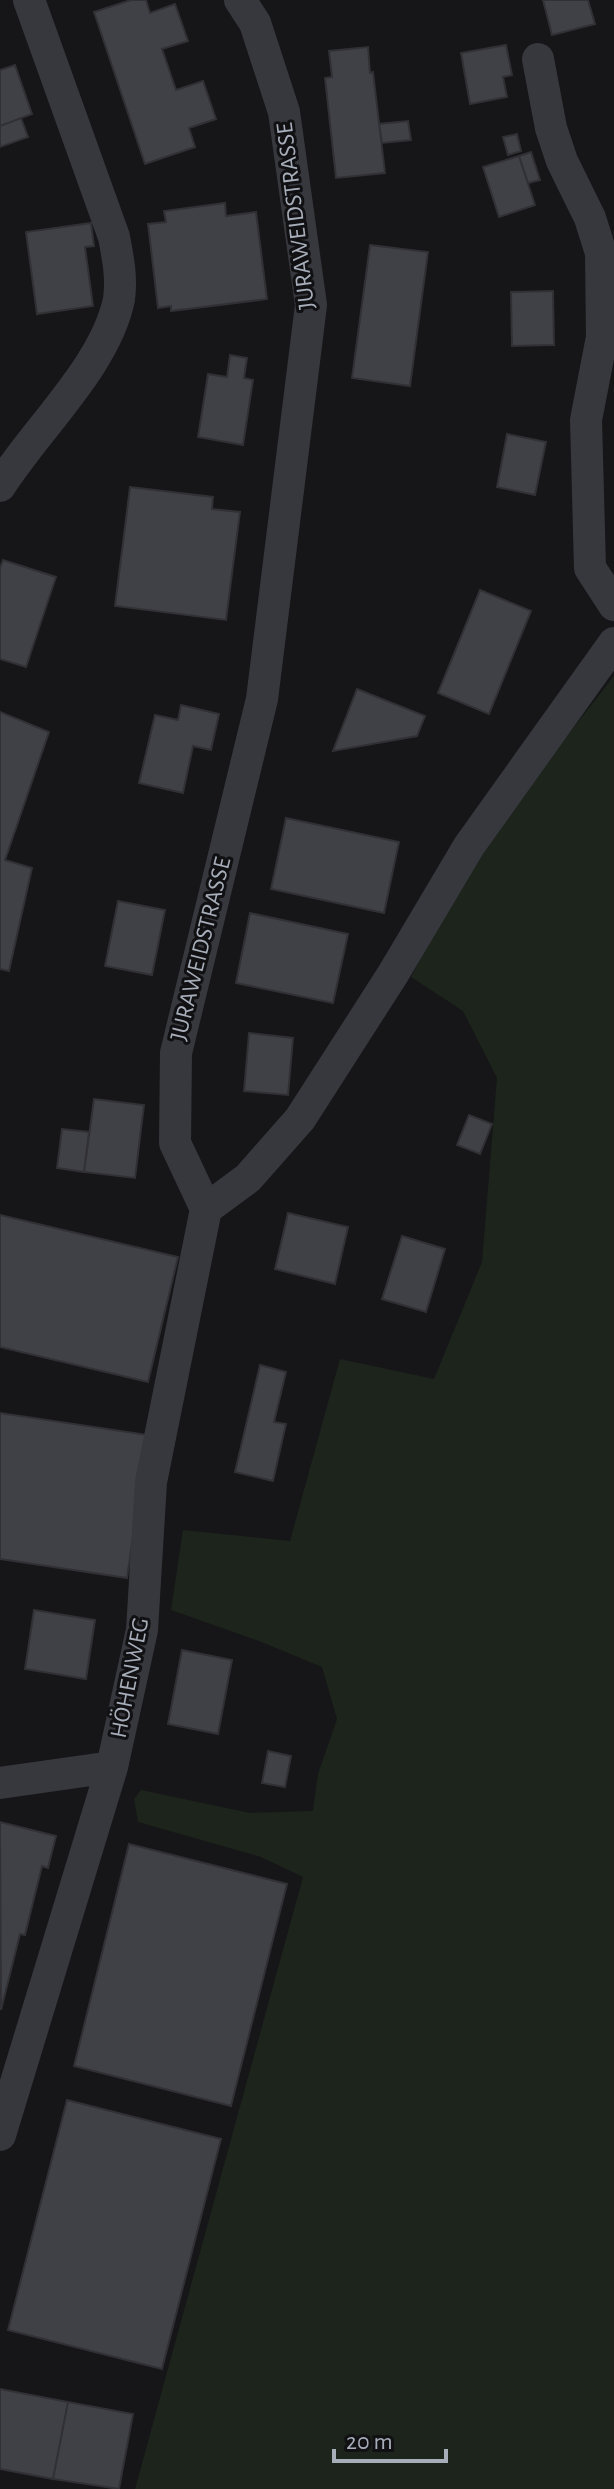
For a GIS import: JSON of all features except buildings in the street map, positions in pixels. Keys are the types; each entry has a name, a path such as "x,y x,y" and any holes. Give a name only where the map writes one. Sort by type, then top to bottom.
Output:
{"street":[{"path":"0,486 77,382 109,331 119,298 120,271 114,237 29,0"},
{"name":"JURAWEIDSTRASSE","path":"206,1209 175,1143 176,1053 262,699 311,305 284,112 255,23 240,0"},
{"path":"538,59 551,128 562,161 590,218 601,253 602,337 586,420 590,568 614,605"},
{"path":"206,1209 248,1178 300,1119 393,974 469,846 614,643"},
{"name":"HÖHENWEG","path":"0,2135 112,1767 142,1630 151,1482 206,1209"},
{"path":"0,1783 112,1767"}],"shaded area":[{"path":"614,676 614,2489 135,2489 303,1877 261,1857 138,1822 134,1799 141,1790 250,1813 313,1811 318,1774 337,1719 322,1667 171,1610 183,1530 290,1541 340,1359 434,1379 482,1262 497,1078 463,1011 411,977 477,851"}]}
